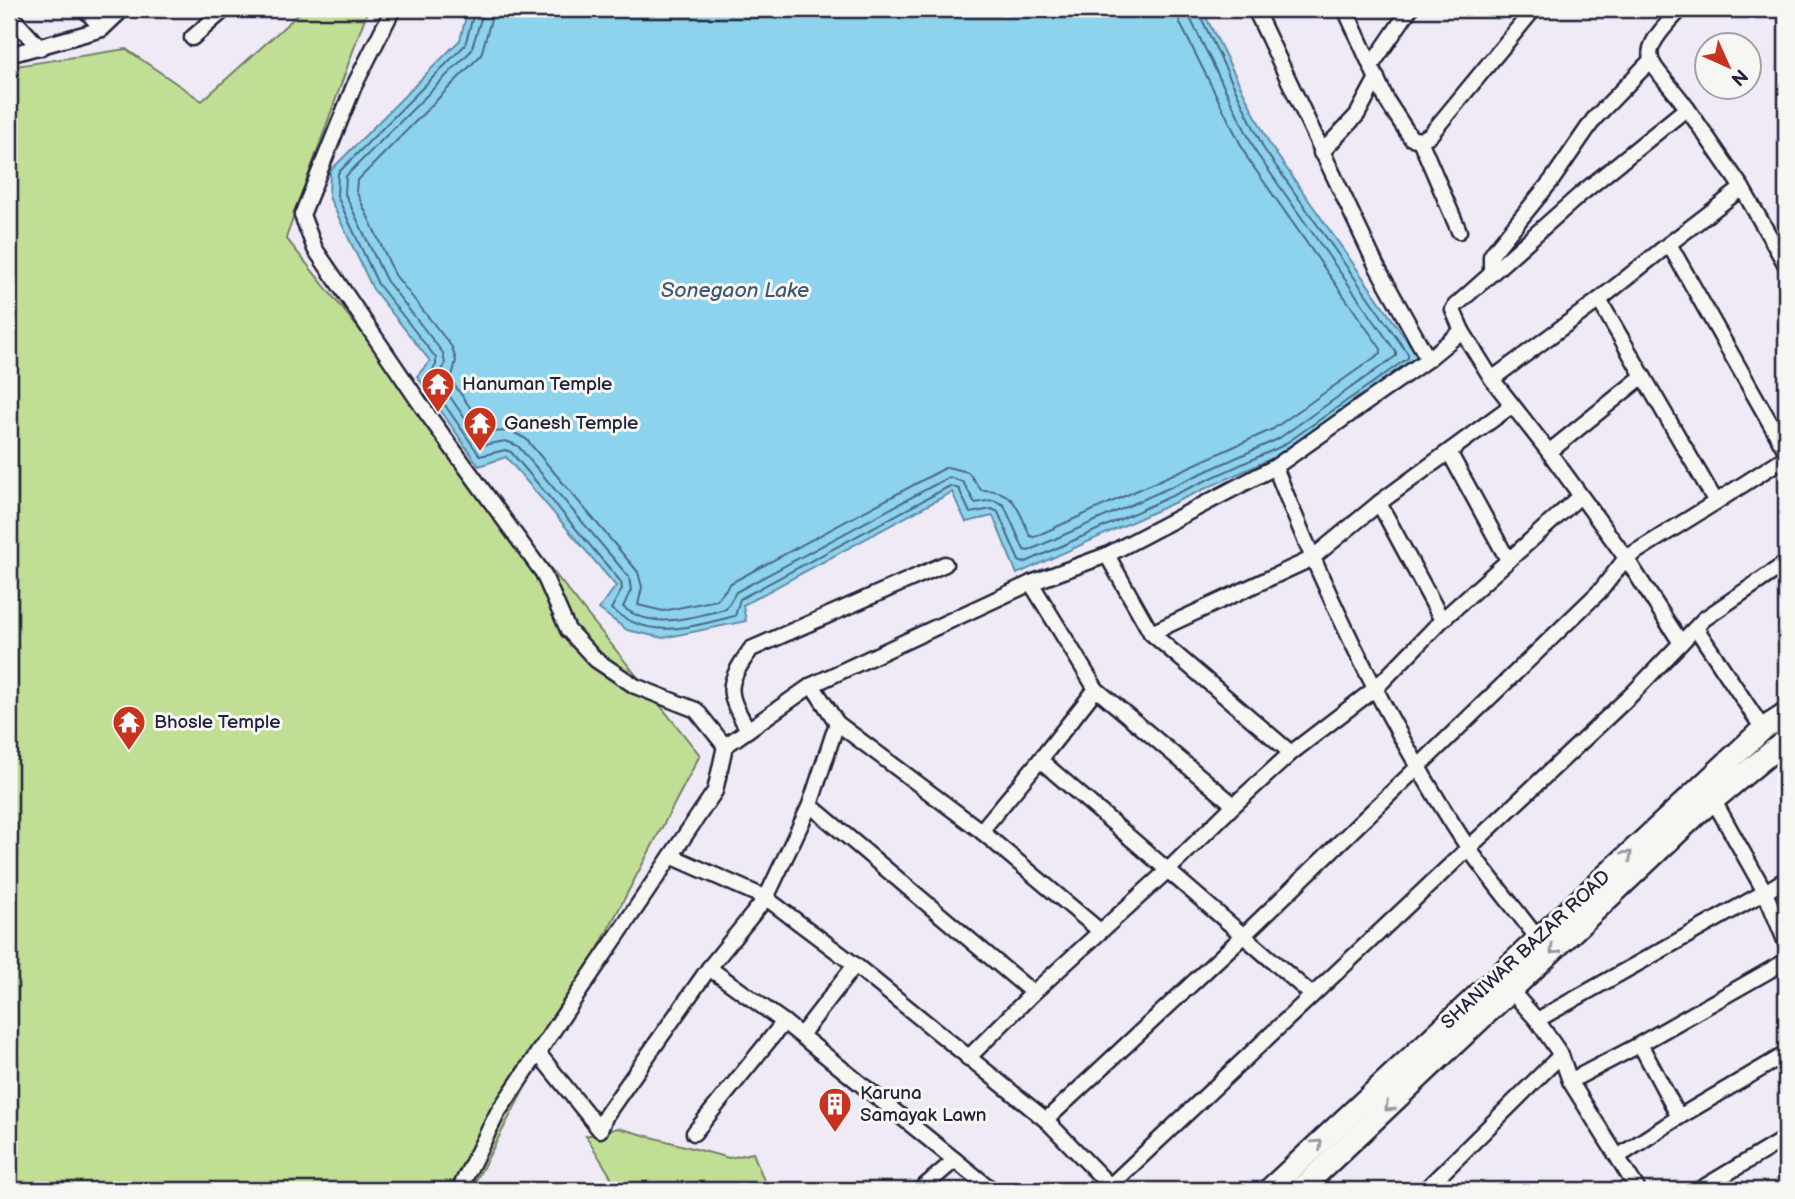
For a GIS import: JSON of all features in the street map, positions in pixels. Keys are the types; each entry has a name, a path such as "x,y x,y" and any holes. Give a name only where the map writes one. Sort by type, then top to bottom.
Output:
{"main road":[{"name":"SHANIWAR BAZAR ROAD","path":"1269,1190 1504,984 1538,939 1763,729 1786,714"},
{"path":"1300,1190 1504,984 1786,740"}],"street":[{"path":"85,9 102,29"},
{"path":"9,55 102,29 123,9"},
{"path":"192,38 225,9"},
{"path":"393,9 354,86 302,215 315,249 428,415 543,573 568,630 596,660 635,686 696,709 725,746"},
{"path":"1255,9 1376,265 1428,359"},
{"path":"1345,9 1387,101 1411,138 1420,140 1430,135 1534,9"},
{"path":"1321,153 1357,115 1374,72 1410,9"},
{"path":"1681,9 1654,36 1649,49 1650,61 1687,108 1742,188 1786,265"},
{"path":"9,15 40,48"},
{"path":"1491,272 1491,256 1495,250 1552,180 1594,119 1650,61"},
{"path":"1681,642 1626,558 1492,379 1462,331 1453,310 1491,272 1582,193 1687,108"},
{"path":"1420,140 1459,231"},
{"path":"1492,379 1599,300 1742,188"},
{"path":"1670,244 1786,451"},
{"path":"1599,300 1716,502"},
{"path":"459,1190 498,1112 715,791 725,746 813,685 1031,583 1107,555 1275,467 1428,359 1462,331"},
{"path":"1549,452 1643,376"},
{"path":"1151,633 1311,559 1379,503 1511,406"},
{"path":"1449,452 1508,561"},
{"path":"1046,1120 1242,937 1601,590 1626,558 1786,457"},
{"path":"1275,467 1311,559 1417,766 1469,848 1538,939"},
{"path":"968,1058 1032,993 1168,870 1234,805 1291,753 1377,687 1442,620 1580,496"},
{"path":"1379,503 1442,620"},
{"path":"1107,555 1151,633 1291,753"},
{"path":"748,730 730,697 732,676 751,649 945,564"},
{"path":"671,856 766,898 855,965 1046,1120 1108,1189 1631,695 1696,628 1726,602 1786,564"},
{"path":"1031,583 1096,689 1234,805"},
{"path":"1696,628 1763,729"},
{"path":"813,685 836,723 981,831 1100,931"},
{"path":"981,831 1096,689"},
{"path":"538,1053 600,1130 606,1115 709,968 766,898 810,805 836,723"},
{"path":"1040,760 1312,995"},
{"path":"1714,801 1765,892 1786,943"},
{"path":"810,805 1032,993"},
{"path":"1537,1020 1786,879"},
{"path":"1570,1081 1641,1044 1786,961"},
{"path":"801,1035 855,965"},
{"path":"709,968 785,1022 992,1190"},
{"path":"1504,984 1537,1020 1562,1055 1570,1081 1638,1190"},
{"path":"694,1133 785,1022"},
{"path":"1641,1044 1679,1117"},
{"path":"1619,1156 1786,1054"},
{"path":"1428,1189 1562,1055"},
{"path":"1699,1190 1786,1138"},
{"path":"920,1190 955,1160"}],"green space":[{"path":"304,9 368,9 286,238 700,755 471,1190 9,1190 9,67 126,49 202,101"},
{"path":"618,1128 729,1158 753,1153 768,1190 619,1190 586,1136"}],"water":[{"name":"Sonegaon Lake","path":"468,9 1202,9 1270,145 1420,359 1286,452 1017,574 993,516 966,522 952,492 743,605 746,621 663,638 627,630 599,609 616,586 506,457 479,466 417,376 430,361 373,289 329,197 330,171 460,40"}],"place":[{"name":"Hanuman Temple","path":"438,414"},
{"name":"Ganesh Temple","path":"480,453"},
{"name":"Bhosle Temple","path":"129,752"},
{"name":"Karuna Samayak Lawn","path":"835,1134"}]}
